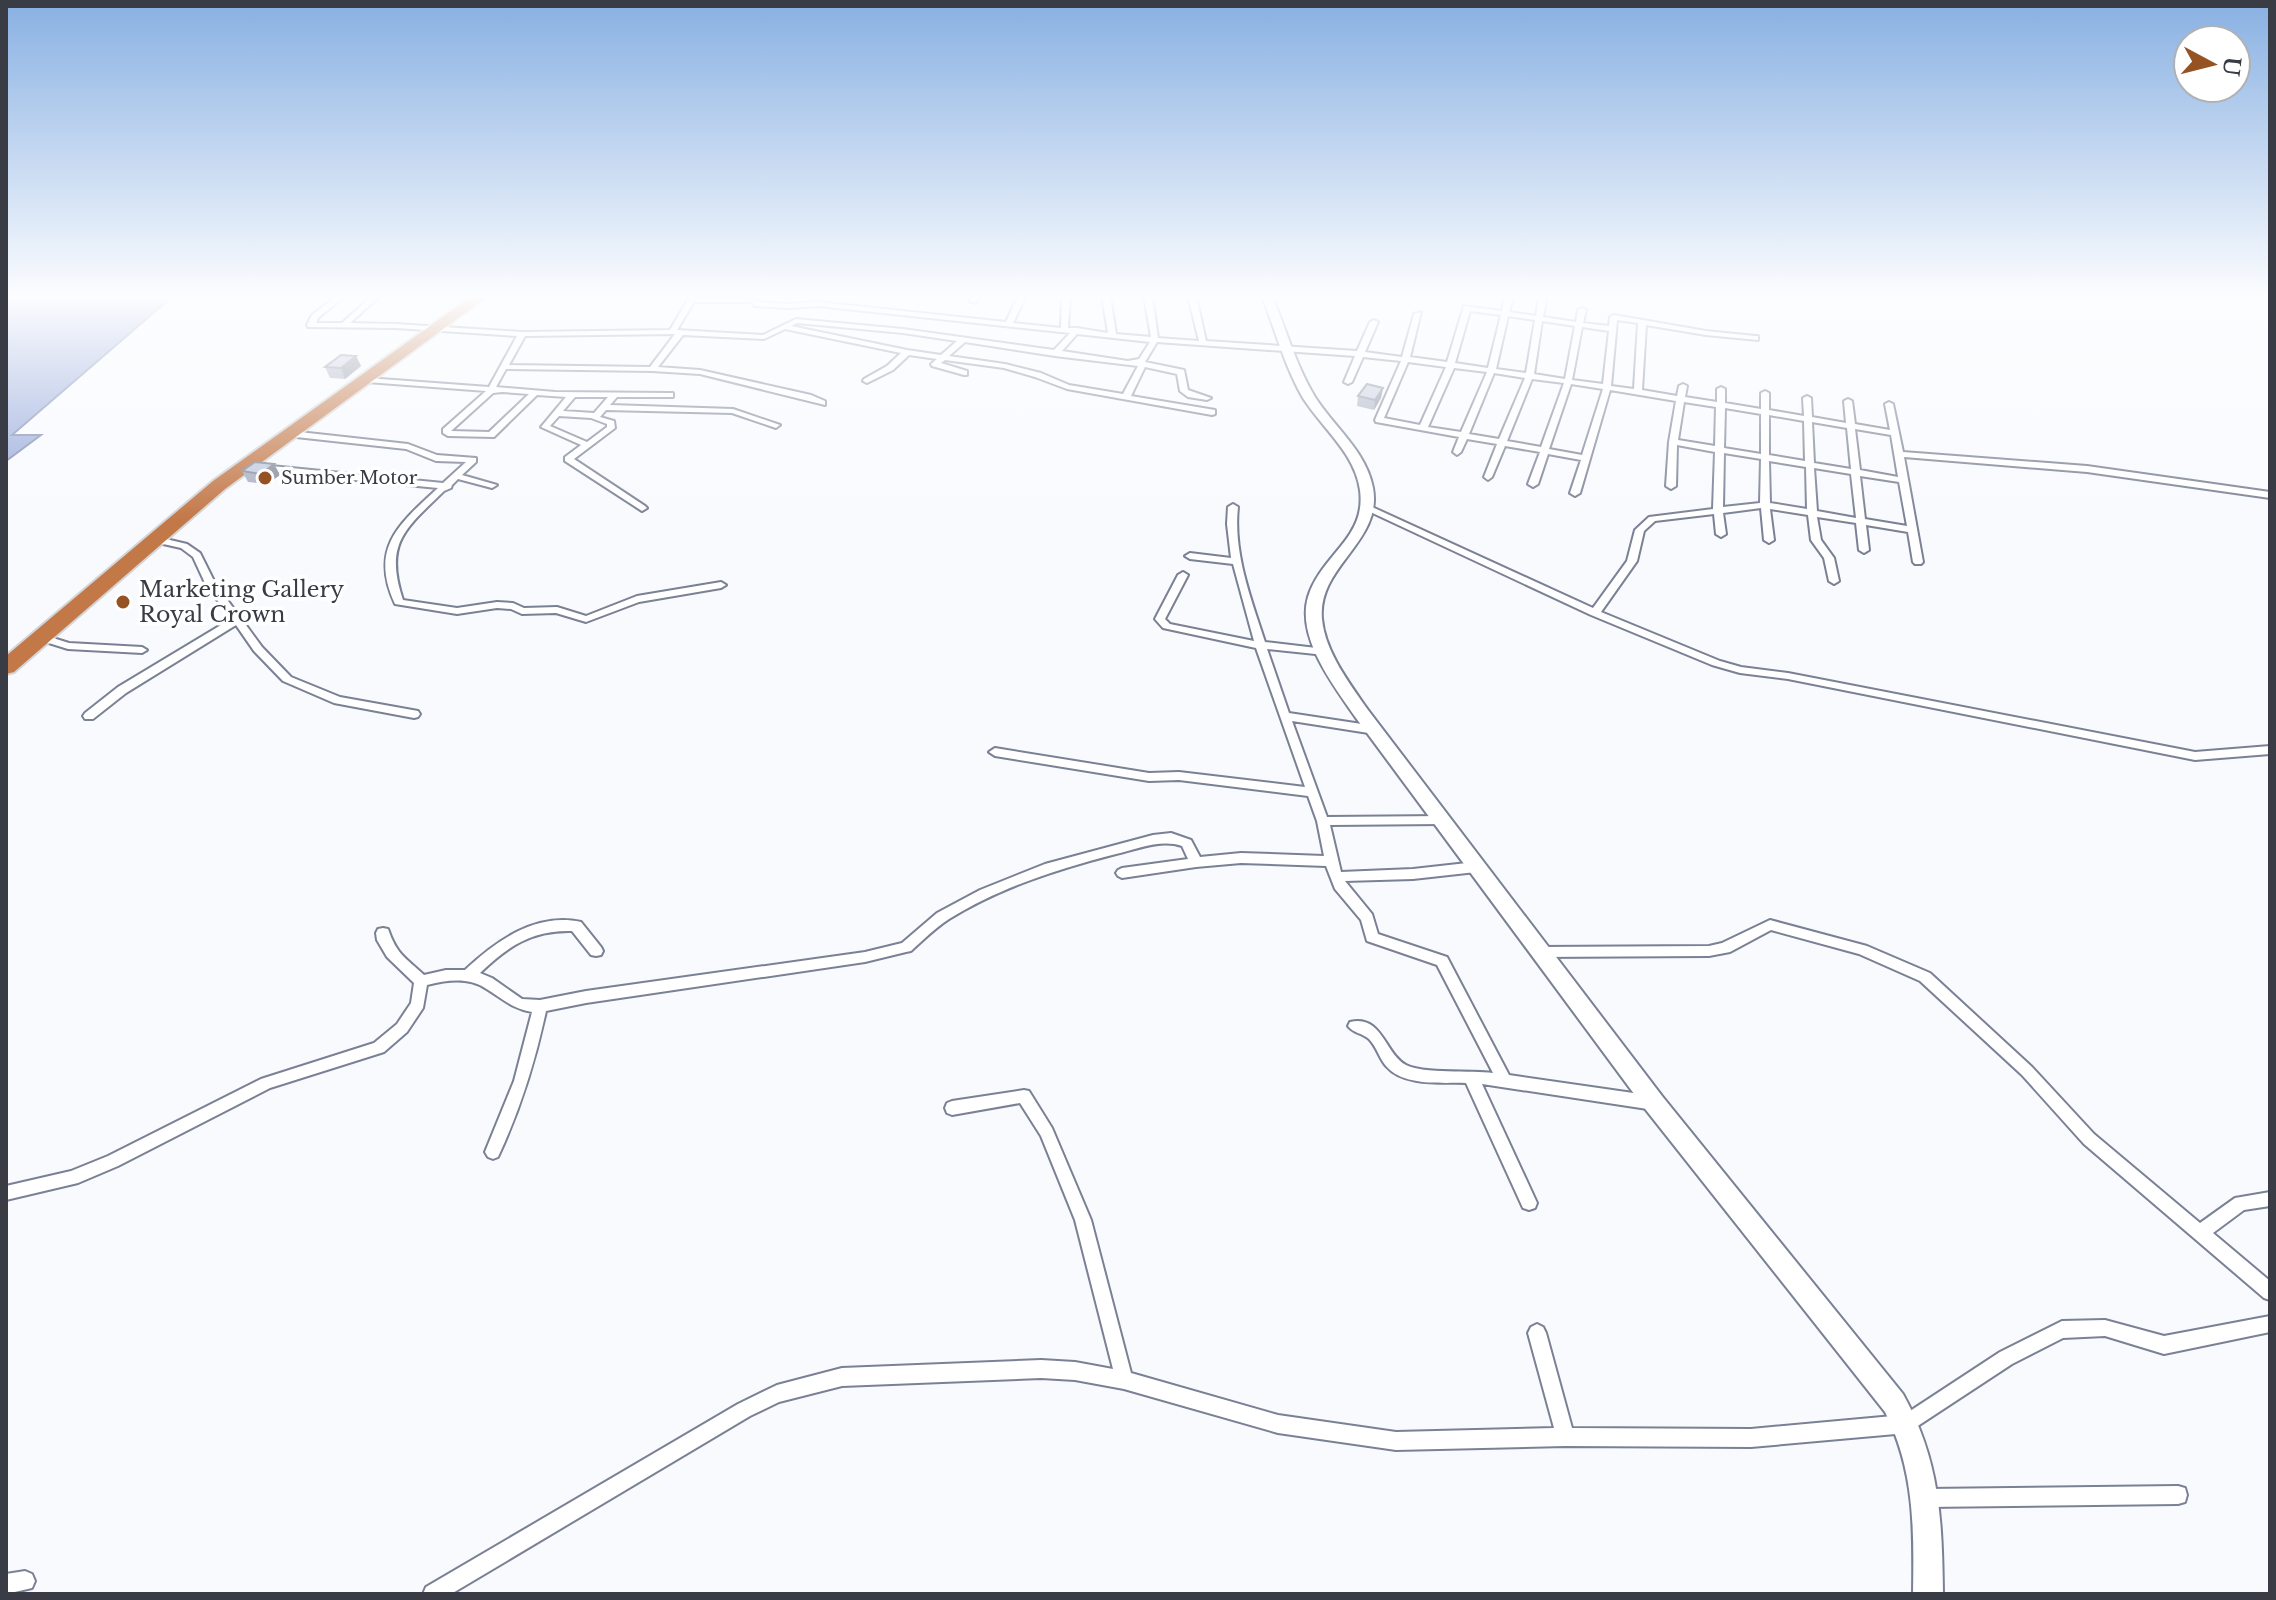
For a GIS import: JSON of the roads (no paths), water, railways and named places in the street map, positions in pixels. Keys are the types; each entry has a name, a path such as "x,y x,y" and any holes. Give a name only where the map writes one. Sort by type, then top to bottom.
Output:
{"highway":[{"path":"6,667 153,539 246,465 380,371"}],"street":[{"path":"492,388 502,371"},
{"path":"679,371 700,372 822,403"},
{"path":"867,381 885,371"},
{"path":"956,371 964,373"},
{"path":"1022,371 1067,387 1212,412"},
{"path":"1126,397 1137,371"},
{"path":"1175,371 1181,372 1184,391 1207,398"},
{"path":"1299,371 1314,404 1352,453 1365,486 1369,509 1316,593 1314,619 1325,652 1375,730 1539,952 1654,1103 1835,1326 1907,1424 1921,1465 1927,1498 1928,1594"},
{"path":"1348,382 1353,371"},
{"path":"1400,371 1379,420 1586,458"},
{"path":"1423,429 1448,371"},
{"path":"1480,371 1895,433"},
{"path":"1488,477 1530,371"},
{"path":"1533,484 1570,371"},
{"path":"1575,493 1607,388 1608,371"},
{"path":"1638,393 1639,371"},
{"path":"1457,452 1491,372"},
{"path":"367,380 535,393"},
{"path":"1671,486 1673,442 1683,386"},
{"path":"1721,389 1718,512 1721,534"},
{"path":"535,393 491,435 478,437 446,431 491,391 670,395"},
{"path":"1765,393 1765,505 1769,540"},
{"path":"573,394 545,427 585,444"},
{"path":"558,413 595,416 615,394"},
{"path":"1807,398 1812,513 1816,540 1827,554 1834,581"},
{"path":"1848,401 1864,550"},
{"path":"1889,404 1918,562"},
{"path":"606,407 733,411 776,425"},
{"path":"595,416 595,419 611,423 612,427 568,459 642,508"},
{"path":"290,434 408,447 436,458 473,460 401,530 392,548 391,581 399,602 457,611 497,605 513,606 522,611 557,610 586,619 637,599 721,585"},
{"path":"1673,442 1902,480"},
{"path":"1898,454 2087,469 2270,495"},
{"path":"246,465 448,486"},
{"path":"456,476 492,485"},
{"path":"1595,613 1632,561 1640,530 1652,519 1765,505 1912,530"},
{"path":"1233,507 1230,519 1238,562 1259,645 1323,821 1340,886 1367,918 1372,937 1442,961 1505,1081"},
{"path":"1369,509 1595,613 1740,670 1788,676 2195,756 2270,750"},
{"path":"153,539 191,550 210,583 258,649 287,679 338,700 414,714"},
{"path":"1190,556 1238,562"},
{"path":"1183,575 1160,619 1163,624 1259,645 1325,652"},
{"path":"89,716 122,690 239,619"},
{"path":"40,637 68,646 142,650"},
{"path":"1285,716 1375,730"},
{"path":"995,752 1149,777 1179,776 1311,792"},
{"path":"1323,821 1443,820"},
{"path":"421,981 441,975 468,976 486,982 515,1002 540,1007 586,997 897,951 912,943 942,917 985,893 1049,867 1133,844 1178,839 1191,849 1196,862"},
{"path":"1122,873 1241,858 1331,861"},
{"path":"1337,877 1413,874 1476,867"},
{"path":"1539,952 1709,951 1725,948 1770,925 1862,950 1925,977 2027,1071 2089,1139 2270,1292"},
{"path":"468,976 504,942 545,927 576,926 596,951"},
{"path":"383,933 383,942 390,952 421,981"},
{"path":"6,1193 72,1178 266,1083 379,1048 402,1028 418,1004 421,981"},
{"path":"493,1152 513,1110 527,1069 540,1007"},
{"path":"1355,1026 1370,1029 1378,1037 1391,1062 1404,1072 1505,1081 1654,1103"},
{"path":"1471,1077 1529,1203"},
{"path":"952,1108 1024,1096 1030,1103 1047,1133 1083,1220 1124,1380"},
{"path":"2201,1232 2241,1203 2270,1199"},
{"path":"433,1594 744,1410 777,1394 814,1382 870,1375 1041,1369 1075,1371 1124,1380 1278,1424 1350,1437 1396,1441 1565,1437 1751,1438 1907,1424 2006,1358 2062,1330 2105,1328 2164,1345 2270,1324"},
{"path":"1537,1333 1565,1437"},
{"path":"1927,1498 2178,1495"}],"water":[{"path":"6,371 87,371 12,435 41,435 6,461"}],"place":[{"name":"Sumber Motor","path":"265,478"},
{"name":"Marketing Gallery Royal Crown","path":"123,602"}]}
